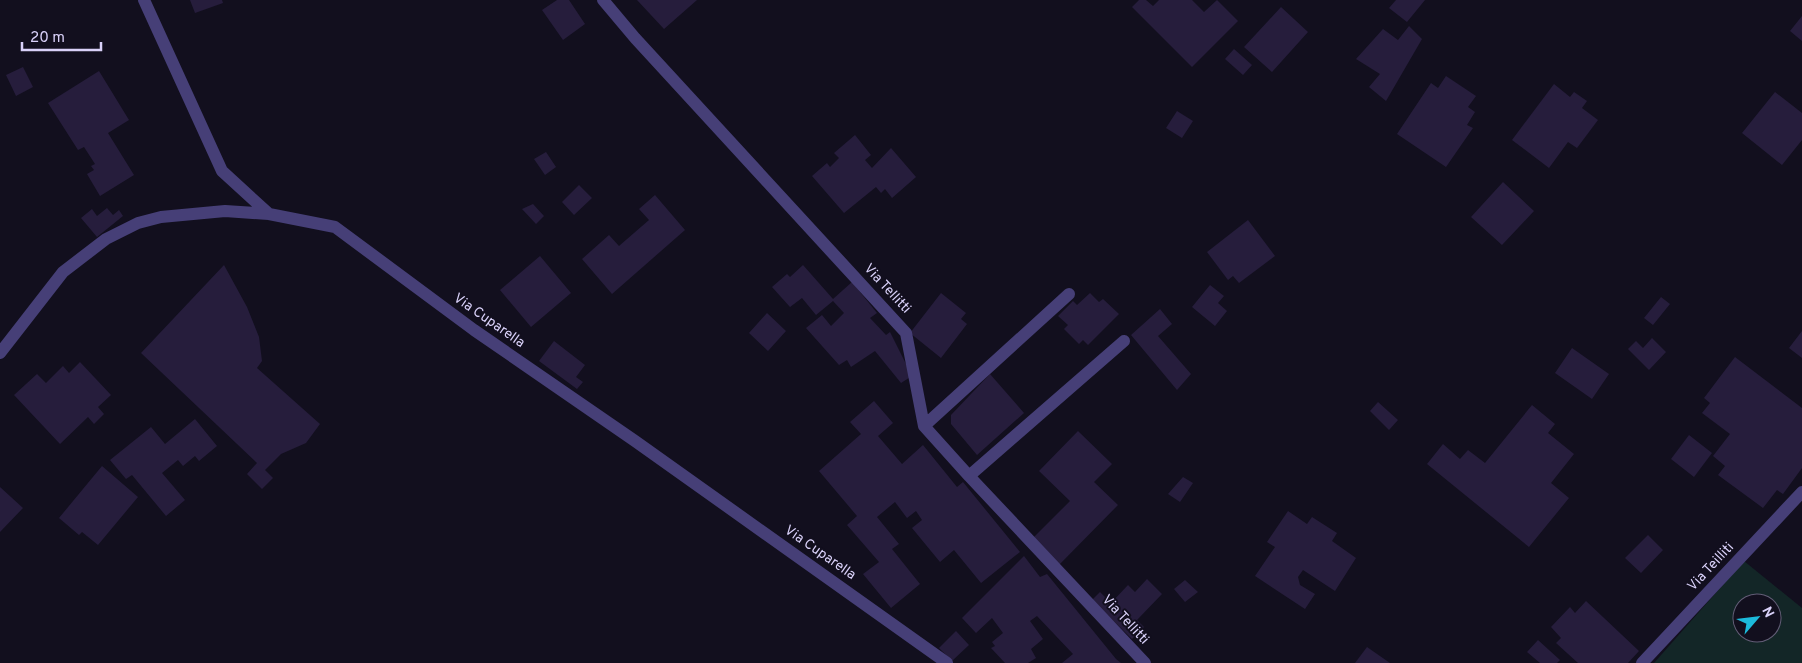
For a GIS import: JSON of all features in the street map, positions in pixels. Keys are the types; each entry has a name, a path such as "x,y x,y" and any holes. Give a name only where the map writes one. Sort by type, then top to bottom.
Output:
{"street":[{"path":"144,0 222,171 269,214"},
{"name":"Via Tellitti","path":"603,0 635,38 906,333 924,426 1145,663"},
{"name":"Via Cuparella","path":"0,353 62,272 106,239 138,223 161,217 226,211 269,214 335,227 474,330 643,446 947,663"},
{"path":"924,426 1070,294"},
{"path":"970,476 1124,341"},
{"name":"Via Teilliti","path":"1642,663 1802,492"}],"green space":[{"path":"1744,561 1802,608 1802,663 1654,663"}],"building":[{"path":"190,0 222,0 223,3 195,13"},
{"path":"557,0 569,0 585,24 563,40 542,10"},
{"path":"637,0 697,0 664,29"},
{"path":"1139,0 1146,0 1153,6 1159,0 1192,0 1204,12 1217,0 1238,21 1192,67 1132,7"},
{"path":"1396,0 1425,0 1407,22 1389,8"},
{"path":"1281,7 1308,32 1272,72 1244,47"},
{"path":"1802,16 1802,41 1790,31"},
{"path":"1409,26 1422,39 1386,101 1369,87 1380,74 1356,59 1383,29 1398,40"},
{"path":"1234,49 1252,65 1243,75 1225,59"},
{"path":"23,67 33,87 16,96 6,75"},
{"path":"99,71 129,120 108,133 134,175 100,196 87,174 94,170 91,166 95,164 84,147 78,150 48,103"},
{"path":"1446,76 1476,96 1468,107 1475,112 1467,125 1473,128 1446,167 1397,134 1431,83 1438,88"},
{"path":"1554,84 1570,97 1574,92 1587,101 1582,108 1598,120 1577,148 1568,142 1549,168 1512,140"},
{"path":"1775,92 1802,113 1802,140 1782,165 1742,133"},
{"path":"1177,111 1193,121 1182,138 1166,128"},
{"path":"855,135 871,155 865,160 872,168 891,148 916,177 892,198 885,189 881,193 876,187 844,213 812,176 827,163 830,167 839,158 834,153"},
{"path":"546,152 556,167 545,175 534,159"},
{"path":"1503,182 1534,211 1502,245 1471,217"},
{"path":"579,185 592,198 574,215 562,202"},
{"path":"655,195 685,230 612,294 582,259 609,235 619,246 649,220 639,209"},
{"path":"533,204 544,216 536,224 522,209"},
{"path":"107,208 113,215 119,210 123,216 97,237 81,218 92,209 97,216"},
{"path":"1248,220 1275,256 1239,283 1233,276 1228,280 1207,252"},
{"path":"540,256 571,293 531,327 500,290"},
{"path":"224,265 247,307 259,337 262,361 257,368 320,424 306,443 281,454 265,470 273,478 262,489 247,474 257,463 141,353"},
{"path":"803,265 833,299 852,282 877,313 870,318 886,335 890,332 912,376 901,383 875,351 851,367 847,360 839,365 806,328 822,315 831,326 844,313 833,301 816,315 802,298 790,307 772,287 787,274 790,277"},
{"path":"1210,285 1224,296 1218,303 1227,311 1215,326 1192,307"},
{"path":"941,293 966,313 961,319 967,324 941,358 910,333"},
{"path":"1090,293 1099,302 1103,299 1119,314 1088,345 1083,340 1079,344 1064,329 1068,325 1058,316 1073,301 1077,305"},
{"path":"1661,297 1670,304 1653,325 1644,318"},
{"path":"1160,309 1172,324 1158,336 1191,374 1177,390 1131,335"},
{"path":"767,313 786,331 768,351 749,333"},
{"path":"1802,331 1802,358 1789,348"},
{"path":"1652,338 1666,352 1649,370 1628,349 1636,341 1643,348"},
{"path":"554,341 585,365 576,377 583,382 577,389 539,361"},
{"path":"1572,348 1609,374 1592,399 1555,373"},
{"path":"1735,357 1802,408 1802,468 1783,494 1777,490 1763,508 1718,475 1725,466 1713,456 1730,434 1702,413 1710,403 1704,398"},
{"path":"80,362 111,395 98,407 104,414 94,424 88,417 60,444 14,395 37,374 46,383 63,366 69,373"},
{"path":"990,374 1024,413 977,455 951,424 951,415"},
{"path":"874,401 893,423 878,436 902,464 923,445 957,487 963,482 1020,552 981,583 954,550 940,562 912,528 922,520 916,511 907,518 895,502 877,517 899,544 892,549 920,584 891,608 863,574 879,562 847,525 857,516 819,471 861,434 850,422"},
{"path":"1378,402 1398,420 1389,430 1370,411"},
{"path":"1532,405 1555,424 1548,433 1574,454 1551,483 1569,498 1529,547 1427,464 1443,444 1460,459 1468,450 1485,463"},
{"path":"195,419 217,446 199,461 195,456 183,466 178,460 162,473 185,500 166,516 132,475 126,479 110,460 151,427 165,444"},
{"path":"1078,431 1112,464 1094,482 1118,505 1059,565 1032,539 1070,501 1039,471"},
{"path":"1689,435 1712,453 1694,477 1671,459"},
{"path":"102,466 138,497 98,545 82,532 79,535 59,518"},
{"path":"1183,477 1193,483 1180,502 1168,494"},
{"path":"0,487 23,508 0,532"},
{"path":"1288,511 1307,524 1312,517 1337,533 1332,541 1356,558 1335,591 1303,570 1298,577 1300,585 1315,594 1305,609 1255,576 1275,547 1267,542"},
{"path":"1648,535 1663,550 1641,573 1625,558"},
{"path":"1024,556 1040,577 1047,574 1121,663 1062,663 1073,654 1037,616 1030,621 1043,639 1031,649 1036,658 1028,663 1005,663 991,648 995,646 992,642 1003,633 992,618 976,633 962,618"},
{"path":"1147,579 1162,594 1137,620 1144,627 1132,639 1092,600 1100,592 1111,603 1128,585 1135,592"},
{"path":"1185,580 1198,592 1185,602 1174,589"},
{"path":"1586,601 1639,651 1628,663 1578,663 1556,643 1561,638 1551,627 1570,607 1575,613"},
{"path":"956,631 969,645 952,661 939,648"},
{"path":"1538,640 1560,660 1557,663 1540,663 1527,652"},
{"path":"1367,647 1390,663 1355,663"}]}
